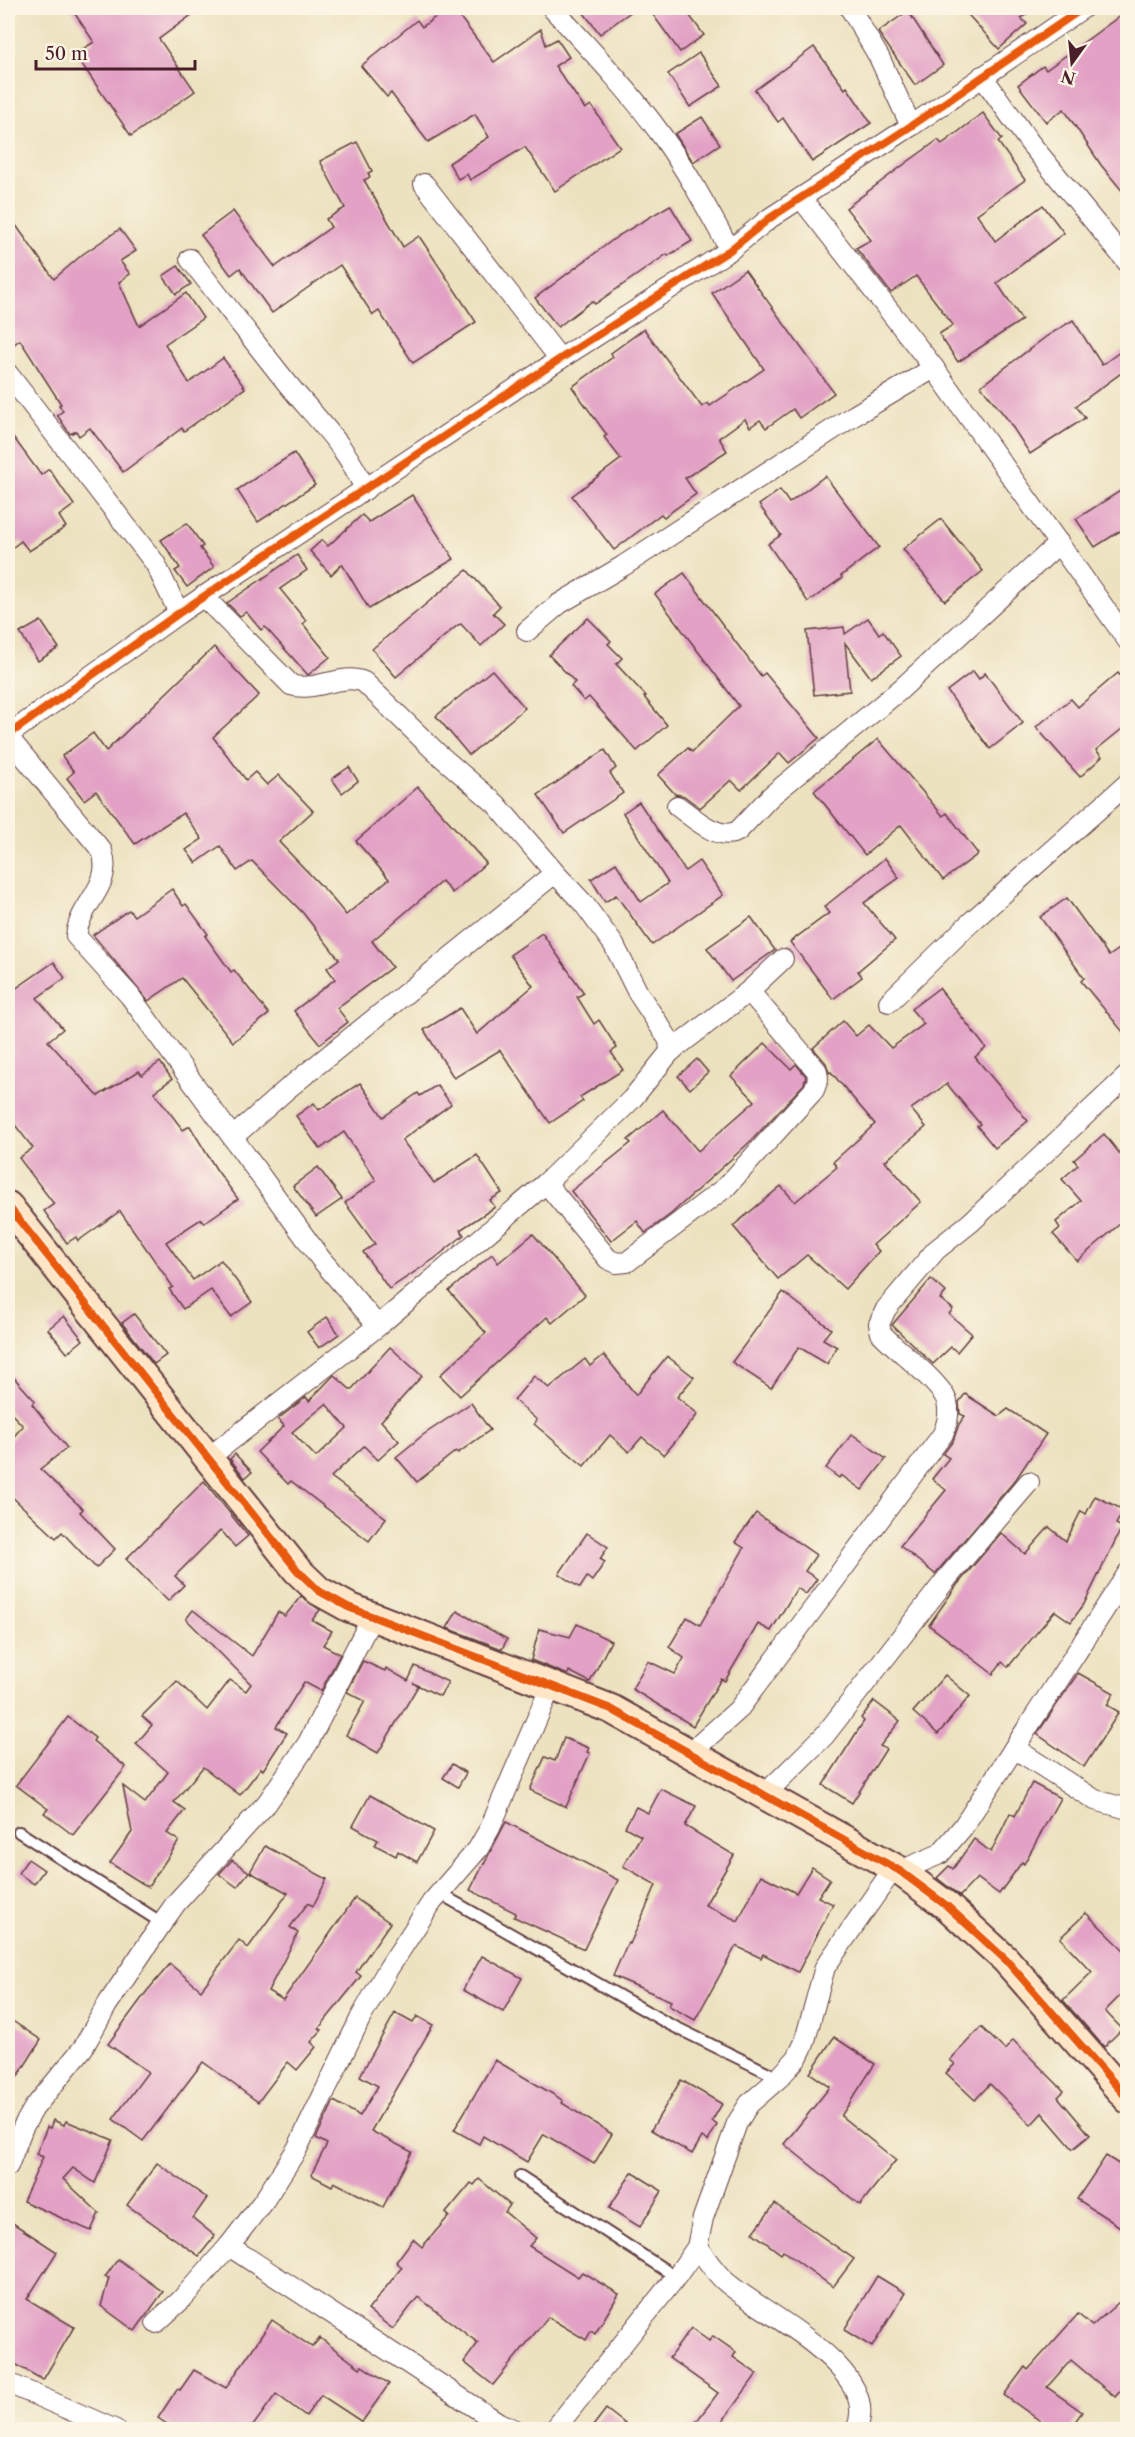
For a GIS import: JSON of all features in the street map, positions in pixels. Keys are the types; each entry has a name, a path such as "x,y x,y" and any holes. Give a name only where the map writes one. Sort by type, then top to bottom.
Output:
{"street":[{"path":"552,8 614,76 662,137 730,250"},
{"path":"850,8 879,57 911,126"},
{"path":"378,1326 320,1258 130,996 76,936 78,923 105,876 106,863 102,851 8,736 203,596 560,359 730,250 801,198 1083,8"},
{"path":"982,76 1030,143 1128,263"},
{"path":"424,184 560,359"},
{"path":"801,198 934,368 1128,641"},
{"path":"190,260 288,385 337,441 356,467 365,490"},
{"path":"527,631 559,604 623,566 855,415 934,368"},
{"path":"8,374 155,562 179,613"},
{"path":"677,806 718,833 731,835 738,831 771,796 901,689 1059,543"},
{"path":"203,596 291,685 301,688 351,680 364,682 436,752 496,804 584,904 614,945 638,993 669,1040 670,1052"},
{"path":"889,1002 969,923 1128,783"},
{"path":"232,1137 286,1090 555,873"},
{"path":"208,1458 378,1326 546,1183 632,1099 670,1052 749,991 783,959"},
{"path":"546,1183 608,1259 617,1263 627,1263 726,1186 814,1090 818,1079 817,1071 749,991"},
{"path":"690,1753 738,1710 943,1434 949,1415 947,1398 881,1333 879,1324 886,1310 936,1250 970,1223 1128,1075"},
{"path":"11,1218 297,1570 319,1591 348,1608 611,1709 897,1870 947,1906 1006,1960 1128,2100"},
{"path":"764,1795 824,1736 940,1586 1029,1482"},
{"path":"554,2430 676,2277 697,2247 704,2218 738,2123 749,2104 798,2058 825,1967 897,1870 940,1854 963,1827 1128,1573"},
{"path":"8,2166 23,2127 34,2108 83,2048 106,2005 176,1903 267,1803 308,1743 372,1617"},
{"path":"156,2323 181,2300 230,2246 265,2199 297,2149 360,2019 388,1969 432,1902 478,1849 490,1828 551,1686"},
{"path":"1014,1748 1095,1800 1128,1809"},
{"path":"230,2246 499,2423 515,2430"},
{"path":"697,2247 725,2282 824,2352 842,2369 860,2404 856,2430"},
{"path":"8,2383 117,2430"}],"lane":[{"path":"19,1832 162,1923"},
{"path":"440,1893 667,2023 779,2078"},
{"path":"520,2176 676,2277"}],"building":[{"path":"71,8 201,8 159,39 195,91 131,136 75,54 94,42"},
{"path":"448,8 453,8 494,62 541,29 546,45 557,39 569,57 555,66 585,109 591,105 620,147 555,191 525,147 470,180 467,174 458,179 449,163 489,137 475,114 428,142 391,93 387,97 361,66 417,20 422,27"},
{"path":"580,8 636,8 600,34"},
{"path":"648,8 684,8 704,35 680,52"},
{"path":"962,8 1036,8 1021,18 1027,24 999,49"},
{"path":"1128,10 1128,198 1101,165 1064,109 1046,122 1018,85 1043,66 1046,70"},
{"path":"908,11 943,65 915,85 878,32"},
{"path":"814,47 845,89 847,87 871,123 812,162 783,118 778,122 755,90"},
{"path":"699,53 722,86 690,107 668,74"},
{"path":"983,113 1002,139 998,142 1025,180 977,214 995,241 1043,205 1064,233 997,283 1022,320 958,362 939,334 953,325 916,276 891,293 856,248 871,240 846,208 938,140 942,144"},
{"path":"702,117 720,144 693,162 675,134"},
{"path":"357,142 372,171 368,173 370,177 364,180 403,247 419,236 476,322 413,363 379,311 373,315 340,265 272,313 240,268 231,275 201,235 233,211 275,267 331,227 326,219 345,208 320,161"},
{"path":"670,205 692,241 668,256 667,254 595,304 592,301 558,327 535,298 618,236"},
{"path":"8,214 54,279 83,254 120,229 136,251 120,261 130,274 119,282 139,326 186,293 203,318 165,344 189,383 223,358 245,388 184,431 182,428 123,472 90,428 79,436 76,431 70,434 57,415 63,411 59,405 61,404 20,340 8,348"},
{"path":"178,266 191,284 176,294 163,276"},
{"path":"745,270 834,393 799,418 793,409 766,428 760,420 750,427 745,419 719,438 727,451 685,478 696,494 664,517 661,514 614,550 572,496 621,459 604,437 607,435 572,387 613,357 611,353 644,329 702,407 708,403 710,406 764,369 712,293"},
{"path":"1073,320 1102,365 1128,346 1128,368 1076,406 1085,418 1030,454 1008,420 981,386 1047,336"},
{"path":"8,430 41,475 49,469 74,505 59,516 66,527 29,551 21,541 8,551"},
{"path":"294,453 315,485 258,522 237,490"},
{"path":"825,476 879,547 841,576 842,578 808,602 768,544 781,535 759,505 780,490 789,503"},
{"path":"1128,486 1128,526 1095,547 1076,519"},
{"path":"412,495 454,559 369,609 342,564 331,575 310,551 322,540 328,546 362,515 369,522"},
{"path":"941,519 983,571 945,601 903,549"},
{"path":"187,523 203,546 200,548 214,567 187,587 175,571 180,568 161,540"},
{"path":"297,555 307,570 280,589 306,621 303,624 330,657 308,675 265,627 261,630 246,612 240,616 227,603"},
{"path":"467,570 500,606 493,613 504,624 481,646 461,624 458,625 396,677 372,649"},
{"path":"684,573 761,676 765,673 819,738 789,763 780,753 741,790 731,780 700,808 684,796 675,794 658,775 688,748 692,752 739,706 655,594"},
{"path":"588,618 611,641 608,644 622,658 616,664 646,696 644,697 667,725 637,751 589,697 584,701 571,686 575,682 549,655"},
{"path":"868,618 879,634 883,631 901,656 871,678 845,643 850,691 814,695 807,631 844,627 845,634"},
{"path":"41,621 59,648 38,661 20,633"},
{"path":"214,647 259,695 213,737 246,780 255,772 267,785 279,775 313,811 279,842 346,915 389,879 356,841 418,787 486,863 452,893 442,881 372,941 392,967 337,1008 348,1022 320,1044 294,1011 335,979 327,968 339,959 303,913 252,861 237,871 220,846 196,863 186,850 202,839 183,813 135,844 96,791 84,800 67,778 74,772 62,756 93,733 106,751"},
{"path":"492,670 525,708 469,755 436,716"},
{"path":"973,671 979,679 985,673 1023,723 990,749 947,691"},
{"path":"1118,673 1128,684 1128,724 1096,750 1102,757 1080,777 1036,727 1071,699 1078,707"},
{"path":"878,739 943,816 947,813 978,854 943,880 901,825 865,855 814,791"},
{"path":"605,750 616,768 610,773 623,793 564,833 538,795"},
{"path":"349,767 358,781 342,793 332,779"},
{"path":"639,802 685,871 699,861 723,895 652,945 616,895 605,902 591,879 616,863 641,902 668,883 623,813"},
{"path":"885,858 899,878 864,903 895,940 858,971 862,977 833,999 790,942 829,913 824,907"},
{"path":"172,889 183,906 186,904 208,934 205,936 231,972 234,970 269,1014 233,1042 182,978 148,1001 93,935 129,910 134,916"},
{"path":"1067,898 1109,956 1128,943 1128,1038 1081,981 1084,978 1040,917"},
{"path":"751,917 775,950 731,981 707,948"},
{"path":"542,933 584,993 577,997 594,1024 599,1020 617,1048 611,1052 623,1070 580,1097 583,1101 550,1123 500,1050 454,1078 424,1030 460,1008 477,1034 533,986 510,955"},
{"path":"54,962 65,978 37,998 63,1029 48,1041 98,1096 139,1071 142,1075 160,1062 172,1079 154,1092 183,1130 190,1126 216,1169 238,1199 204,1223 201,1219 166,1242 193,1280 221,1260 252,1302 231,1317 211,1290 183,1309 169,1289 173,1287 120,1211 78,1241 76,1237 67,1243 44,1211 54,1204 19,1158 33,1148 8,1116 8,994"},
{"path":"939,988 986,1048 975,1057 1028,1121 995,1148 977,1126 980,1124 947,1084 911,1109 926,1127 885,1161 921,1202 873,1245 879,1251 845,1289 807,1255 778,1279 733,1226 781,1186 795,1202 837,1167 833,1162 875,1124 831,1072 829,1073 826,1063 813,1048 843,1021 856,1036 869,1025 891,1048 924,1024 911,1009"},
{"path":"765,1043 791,1069 796,1064 806,1076 804,1084 752,1140 671,1214 645,1233 637,1221 611,1241 571,1191 631,1143 628,1140 663,1110 698,1151 755,1101 731,1076"},
{"path":"697,1059 708,1072 690,1089 678,1076"},
{"path":"360,1083 383,1117 418,1093 420,1096 437,1085 451,1104 402,1140 434,1183 477,1155 502,1193 490,1200 495,1207 460,1230 464,1235 434,1259 389,1289 363,1252 375,1244 345,1203 376,1180 344,1132 320,1149 296,1116 314,1103 319,1110"},
{"path":"1104,1134 1128,1164 1128,1217 1077,1261 1053,1234 1060,1228 1056,1222 1081,1201 1062,1179 1078,1165 1074,1160"},
{"path":"318,1167 342,1199 316,1217 293,1186"},
{"path":"533,1234 585,1295 552,1323 547,1317 460,1396 440,1375 486,1333 449,1291 492,1254 498,1263"},
{"path":"931,1279 946,1292 940,1299 953,1309 949,1314 972,1334 957,1352 951,1347 933,1364 892,1325"},
{"path":"783,1292 831,1329 823,1339 837,1347 827,1364 799,1347 771,1388 732,1362"},
{"path":"134,1314 166,1355 154,1364 122,1323"},
{"path":"64,1316 83,1340 67,1353 48,1329"},
{"path":"327,1317 339,1334 319,1348 307,1332"},
{"path":"390,1347 422,1376 381,1421 399,1441 378,1460 364,1446 331,1477 386,1518 369,1541 291,1481 288,1484 257,1452 284,1426 278,1419 306,1397 309,1401 334,1375 351,1390","holes":["326,1404 347,1428 316,1457 292,1432"]},
{"path":"604,1355 636,1395 667,1356 694,1377 677,1397 698,1414 664,1455 642,1437 629,1452 610,1435 584,1466 534,1424 537,1420 514,1400 534,1376 549,1388 585,1359 590,1366"},
{"path":"8,1371 35,1401 32,1404 67,1448 40,1469 83,1509 80,1512 115,1549 96,1568 62,1532 56,1538 8,1493 8,1443 23,1426 8,1410"},
{"path":"965,1394 999,1416 1008,1409 1046,1434 1016,1479 935,1574 900,1546 946,1490 932,1479 949,1458 943,1454 953,1441 959,1424 965,1416 960,1414 959,1402"},
{"path":"471,1403 490,1430 458,1453 456,1451 417,1482 396,1457 423,1435"},
{"path":"852,1434 886,1459 862,1490 841,1475 839,1478 826,1468"},
{"path":"235,1454 252,1472 245,1478 230,1459"},
{"path":"204,1481 248,1536 235,1547 221,1530 175,1576 184,1585 168,1601 126,1559"},
{"path":"1095,1496 1124,1510 1116,1524 1122,1527 1084,1604 1071,1622 1055,1611 1008,1667 1002,1662 993,1674 929,1625 957,1585 1001,1533 1025,1554 1049,1527 1066,1541 1081,1511 1086,1514"},
{"path":"756,1513 816,1555 805,1571 817,1579 806,1594 797,1588 771,1631 758,1624 725,1681 721,1679 693,1726 632,1689 648,1661 675,1674 684,1658 669,1647 687,1617 700,1625 744,1548 735,1542"},
{"path":"587,1533 608,1547 600,1559 605,1562 592,1581 587,1577 580,1588 559,1574"},
{"path":"301,1596 320,1610 312,1620 332,1631 323,1645 340,1654 321,1691 304,1682 276,1727 287,1733 263,1770 261,1768 240,1795 203,1767 174,1802 185,1810 167,1833 179,1841 148,1887 110,1863 132,1832 123,1786 145,1803 168,1772 136,1744 152,1725 142,1716 177,1681 207,1710 230,1680 246,1691 251,1684 186,1619 193,1610 252,1656 278,1612 285,1616"},
{"path":"457,1611 507,1639 502,1649 447,1628"},
{"path":"577,1624 611,1641 590,1682 569,1671 568,1675 531,1660 539,1629 570,1637"},
{"path":"363,1661 385,1671 386,1668 408,1681 415,1666 448,1682 440,1696 413,1683 418,1686 378,1753 346,1735 365,1701 347,1692"},
{"path":"1078,1673 1114,1693 1107,1705 1119,1712 1084,1767 1037,1734"},
{"path":"945,1675 970,1696 938,1734 913,1712"},
{"path":"874,1701 900,1721 880,1746 886,1749 852,1803 823,1785 864,1721 861,1718"},
{"path":"68,1717 95,1738 93,1741 126,1767 73,1835 44,1813 48,1809 16,1785"},
{"path":"564,1738 589,1748 587,1752 590,1753 566,1807 530,1790 545,1757 555,1761"},
{"path":"452,1764 466,1773 458,1787 443,1778"},
{"path":"1032,1783 1060,1798 1024,1864 1022,1862 999,1894 977,1878 960,1896 937,1878 949,1866 953,1869 974,1839 991,1852 1010,1813 1015,1816"},
{"path":"661,1789 696,1806 685,1826 734,1855 705,1905 738,1921 761,1875 796,1893 812,1867 830,1879 818,1897 833,1904 798,1972 763,1954 761,1958 736,1946 695,2020 669,2006 671,2001 613,1976 656,1885 623,1866 641,1836 625,1827 636,1807 648,1813"},
{"path":"370,1795 434,1831 417,1862 398,1851 396,1856 375,1845 378,1840 353,1826"},
{"path":"506,1822 618,1880 584,1949 514,1917 516,1913 470,1890"},
{"path":"265,1846 327,1879 313,1906 308,1903 290,1927 298,1933 268,1991 283,2000 355,1898 390,1923 356,1972 361,1976 319,2028 322,2030 311,2042 316,2047 297,2070 288,2062 258,2102 203,2062 143,2141 113,2119 148,2072 108,2044 170,1964 201,1990 239,1940 248,1948 288,1893 250,1872"},
{"path":"28,1859 44,1870 34,1884 18,1873"},
{"path":"232,1860 249,1872 237,1887 219,1874"},
{"path":"1086,1913 1128,1954 1128,1988 1105,2011 1122,2029 1104,2047 1063,2000 1092,1972 1060,1938"},
{"path":"482,1956 522,1978 503,2012 463,1990"},
{"path":"395,2013 413,2023 417,2016 433,2025 371,2131 412,2152 383,2207 334,2182 332,2186 311,2175 327,2144 316,2138 334,2101 360,2116 378,2086 360,2076"},
{"path":"8,2018 41,2040 8,2092"},
{"path":"981,2027 1005,2050 1013,2040 1064,2091 1058,2097 1090,2135 1073,2149 1042,2113 1031,2125 990,2084 975,2100 946,2073 955,2064 950,2060"},
{"path":"834,2037 875,2064 841,2116 896,2160 860,2205 784,2144 830,2087 810,2073"},
{"path":"495,2060 556,2096 563,2101 562,2103 612,2134 594,2164 544,2134 527,2162 483,2136 479,2144 454,2130"},
{"path":"681,2080 722,2104 712,2121 717,2125 708,2141 702,2137 692,2154 651,2130"},
{"path":"53,2120 64,2125 66,2121 113,2140 95,2183 73,2168 63,2179 99,2213 91,2231 23,2201 43,2157 36,2154 47,2127 50,2128"},
{"path":"1106,2156 1128,2170 1128,2232 1077,2199"},
{"path":"157,2163 207,2198 193,2218 215,2236 199,2256 127,2205"},
{"path":"632,2172 662,2191 640,2227 609,2208"},
{"path":"479,2179 510,2205 505,2212 536,2238 529,2246 578,2277 582,2272 619,2294 595,2334 591,2331 586,2340 548,2317 493,2385 464,2362 478,2343 418,2297 393,2329 368,2310 402,2267 396,2262 413,2239 422,2247 449,2216 446,2213 471,2183 474,2185"},
{"path":"775,2204 854,2259 833,2287 783,2251 781,2254 753,2233"},
{"path":"8,2220 57,2252 27,2299 74,2327 43,2380 8,2360"},
{"path":"118,2259 163,2292 135,2331 101,2306 109,2278 105,2277"},
{"path":"877,2276 905,2293 872,2347 844,2330"},
{"path":"1119,2302 1128,2311 1128,2382 1115,2397 1071,2360 1047,2387 1082,2412 1069,2430 1053,2430 1004,2395 1025,2367 1028,2370 1078,2314 1092,2326"},
{"path":"272,2320 312,2347 320,2338 360,2368 362,2366 389,2384 362,2422 321,2395 306,2416 276,2394 250,2430 176,2430 158,2418 177,2389 180,2390 194,2370 226,2388"},
{"path":"691,2328 709,2341 713,2336 736,2352 733,2357 757,2374 716,2430 690,2430 718,2393 669,2358"},
{"path":"606,2409 633,2430 590,2430"}],"cycle path":[{"path":"8,735 179,613 560,359 730,250 770,218 911,126 1083,8"},
{"path":"8,1206 297,1570 319,1591 348,1607 611,1709 900,1871 947,1906 1006,1960 1128,2099"}]}
